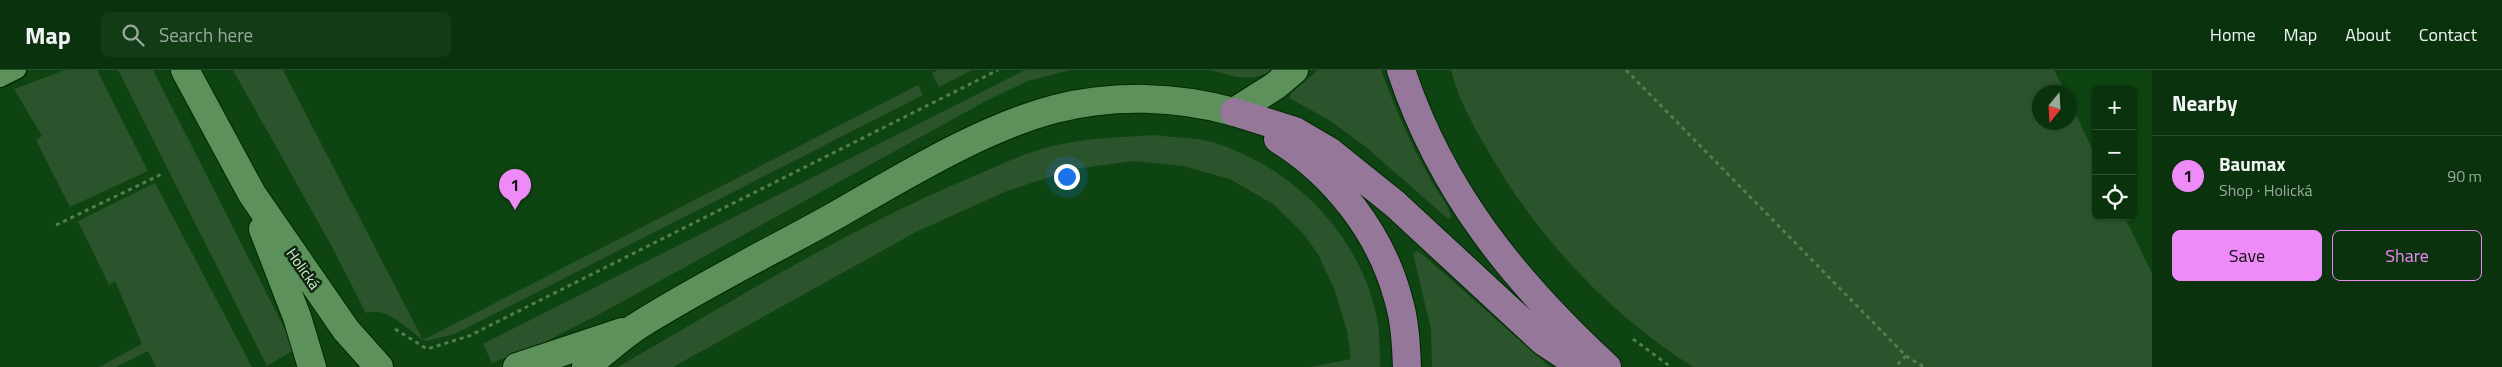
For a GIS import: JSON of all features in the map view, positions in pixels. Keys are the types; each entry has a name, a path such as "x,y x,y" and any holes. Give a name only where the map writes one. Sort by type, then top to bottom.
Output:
{"main road":[{"path":"1401,70 1437,156 1459,197 1484,234 1517,274 1607,367"},
{"path":"1234,112 1296,150 1324,174 1353,209 1371,235 1387,265 1399,299 1405,335 1407,367"},
{"path":"1234,112 1295,131 1329,151 1395,204 1543,341 1582,367"}],"street":[{"name":"Holická","path":"185,70 235,165 266,215 346,330 379,367"},
{"path":"586,367 635,328 943,157 993,132 1036,115 1086,103 1143,99 1189,102 1234,112 1275,86 1294,70"},
{"name":"Holická","path":"235,165 297,317 312,367"},
{"path":"517,367 635,328"}],"lane":[{"path":"0,79 18,70"}],"path":[{"path":"391,326 427,349 469,336 998,70"},
{"path":"1626,70 1906,356 1924,367"},
{"path":"56,225 162,174"},
{"path":"1632,338 1671,367"},
{"path":"1895,367 1906,356"}],"green space":[{"path":"65,70 97,70 148,171 70,207 36,140 42,136 14,89"},
{"path":"118,70 153,70 295,349 267,366"},
{"path":"233,70 283,70 423,340 389,316 374,312 366,313 331,245"},
{"path":"938,70 972,70 939,87 932,73"},
{"path":"1025,70 1070,70 1028,81 984,102 609,309 545,342 492,363 483,344"},
{"path":"1210,70 1273,70 1257,77 1249,78"},
{"path":"1318,70 1381,70 1410,140 1445,203 1451,218 1447,218 1366,147 1329,120 1289,98 1291,93"},
{"path":"1451,70 2054,70 2062,85 2032,85 2032,130 2077,130 2077,117 2092,149 2092,220 2126,220 2152,273 2152,367 1693,367 1662,346 1603,297 1551,242 1506,181 1481,140"},
{"path":"918,85 923,95 455,334 426,341 423,340"},
{"path":"1155,135 1205,140 1240,152 1267,166 1314,203 1334,226 1351,251 1364,278 1377,321 1380,367 1310,367 1351,359 1347,331 1335,291 1318,254 1302,232 1273,204 1230,179 1183,166 1134,161 1074,169 1007,191 916,232 673,367 618,367 832,244 920,200 999,165 1045,148 1069,143 1106,138"},
{"path":"155,183 252,367 156,367 148,351 116,367 99,367 142,344 115,281 109,285 78,221"},
{"path":"1417,251 1550,367 1432,367 1431,329 1413,254"}],"place":[{"name":"Baumax","path":"515,210"}]}
